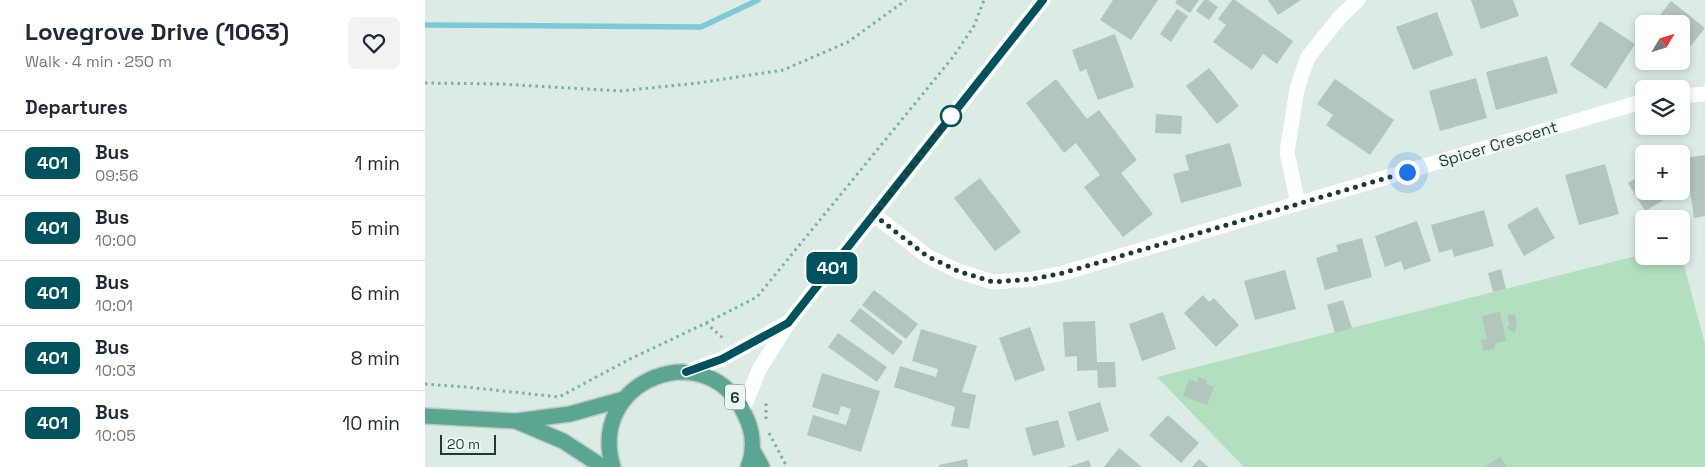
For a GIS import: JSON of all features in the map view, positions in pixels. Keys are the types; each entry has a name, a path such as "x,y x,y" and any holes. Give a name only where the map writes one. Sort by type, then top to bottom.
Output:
{"main road":[{"name":"6","path":"613,467 609,452 609,438 614,418 624,399 634,389 652,378 672,372 686,372 713,380 725,387 735,397 749,422 752,435 752,449 748,467"},
{"name":"6","path":"425,416 516,421 570,414 624,399"},
{"name":"6","path":"516,421 563,441 603,467"},
{"name":"6","path":"752,449 763,467"}],"street":[{"path":"743,409 759,370 788,323 1043,0"},
{"path":"1298,204 1287,152 1297,89 1307,57 1339,18 1358,0"},
{"path":"1690,95 1705,94"},
{"name":"Spicer Crescent","path":"874,215 927,256 958,271 993,282 1033,279 1063,273 1635,104"},
{"path":"686,372 722,359 788,323"}],"path":[{"path":"425,83 501,84 621,91 698,83 783,70 848,42 906,0"},
{"path":"425,384 559,397 757,297 953,57 975,26 984,0"},
{"path":"706,323 729,343"},
{"path":"768,396 765,404 767,428 787,467"}],"green space":[{"path":"1635,256 1635,265 1684,265 1705,344 1705,467 1244,467 1157,377"}],"building":[{"path":"1113,0 1158,0 1131,40 1100,20"},
{"path":"1177,0 1199,0 1190,13 1175,3"},
{"path":"1204,0 1208,0 1218,7 1209,20 1196,11"},
{"path":"1232,0 1235,0 1293,41 1277,64 1263,54 1252,70 1213,42 1226,25 1218,19"},
{"path":"1268,0 1301,0 1278,15"},
{"path":"1471,0 1513,0 1519,16 1481,29"},
{"path":"1671,1 1689,15 1660,15"},
{"path":"1177,9 1188,16 1171,42 1160,34"},
{"path":"1437,12 1453,55 1413,70 1396,27"},
{"path":"1690,16 1705,28 1690,47"},
{"path":"1600,21 1635,44 1606,89 1570,65"},
{"path":"1115,34 1134,87 1098,100 1086,69 1080,72 1072,50"},
{"path":"1547,56 1558,93 1496,110 1486,72"},
{"path":"1209,68 1239,106 1217,124 1186,86"},
{"path":"1476,78 1487,118 1440,131 1429,91"},
{"path":"1056,79 1087,119 1099,110 1137,160 1121,173 1153,214 1123,237 1084,187 1100,175 1076,143 1064,153 1026,103"},
{"path":"1335,79 1394,120 1370,155 1326,125 1333,115 1317,104"},
{"path":"1156,114 1182,116 1181,134 1155,133"},
{"path":"1230,143 1242,186 1181,203 1173,174 1189,170 1185,155"},
{"path":"1705,155 1705,216 1694,218 1690,191 1690,157"},
{"path":"1605,164 1619,214 1579,225 1565,175"},
{"path":"980,178 1021,232 995,251 954,198"},
{"path":"1635,179 1635,195 1628,183"},
{"path":"1638,200 1664,200 1647,210 1644,210"},
{"path":"1537,207 1555,238 1524,256 1507,225"},
{"path":"1484,210 1494,246 1454,257 1452,249 1439,253 1431,225"},
{"path":"1417,221 1431,261 1404,270 1401,261 1385,267 1375,236"},
{"path":"1362,238 1372,277 1325,290 1316,258 1338,251 1336,245"},
{"path":"1501,269 1506,289 1493,292 1488,273"},
{"path":"1285,270 1296,309 1255,320 1244,281"},
{"path":"874,290 918,324 906,339 862,305"},
{"path":"1203,295 1209,302 1214,298 1239,325 1216,347 1184,313"},
{"path":"1343,300 1352,328 1335,333 1327,305"},
{"path":"860,308 903,342 893,355 850,321"},
{"path":"1163,312 1176,349 1142,361 1129,324"},
{"path":"1500,312 1506,341 1495,343 1495,349 1483,351 1481,340 1487,339 1482,316"},
{"path":"1515,314 1517,327 1514,333 1507,328 1509,324 1507,315"},
{"path":"1095,321 1097,362 1115,362 1116,387 1098,388 1097,370 1077,371 1077,356 1065,357 1063,322"},
{"path":"1030,327 1045,370 1015,381 999,338"},
{"path":"921,329 977,346 962,392 976,395 969,429 951,426 955,407 894,387 900,366 936,377 938,369 912,361"},
{"path":"838,333 887,367 877,382 828,347"},
{"path":"822,373 880,391 861,452 807,435 813,415 846,425 851,409 841,406 838,415 812,407"},
{"path":"1199,377 1207,380 1206,384 1214,387 1207,405 1183,396 1189,379 1197,382"},
{"path":"1100,402 1109,431 1077,441 1068,412"},
{"path":"1168,415 1199,443 1181,463 1149,435"},
{"path":"1058,420 1065,447 1033,456 1025,428"},
{"path":"1119,448 1142,467 1104,467"},
{"path":"1501,457 1506,467 1483,467"},
{"path":"967,459 968,467 939,467 939,465"},
{"path":"1199,459 1209,467 1192,467"},
{"path":"1089,460 1091,467 1068,467"}],"waterway":[{"path":"425,25 701,27 758,0"}],"bus line":[{"name":"401","path":"686,372 722,359 788,323 1043,0"}],"route":[{"path":"951,116 874,215 927,256 958,271 993,282 1033,279 1063,273 1407,172"}]}
